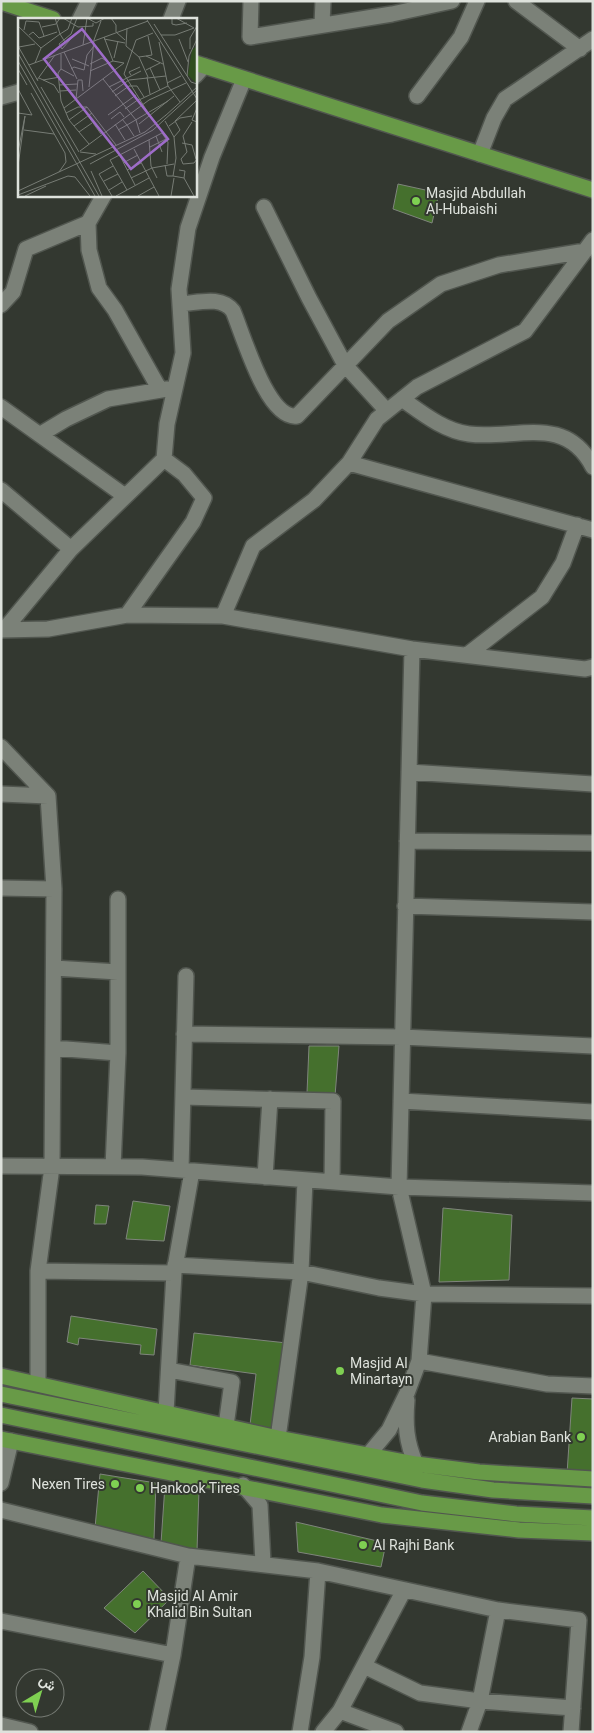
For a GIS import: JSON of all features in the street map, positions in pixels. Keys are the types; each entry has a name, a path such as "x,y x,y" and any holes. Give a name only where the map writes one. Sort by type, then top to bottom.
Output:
{"main road":[{"path":"1,2 50,18"},
{"path":"198,69 244,79 593,190"},
{"path":"1,1376 278,1438 416,1464 479,1472 593,1479"},
{"path":"1,1394 422,1480 494,1490 593,1496"},
{"path":"1,1415 422,1502 516,1514 593,1518"},
{"path":"6,1440 243,1485 390,1516 519,1530 593,1533"}],"street":[{"path":"80,18 89,1"},
{"path":"171,18 178,1"},
{"path":"251,1 250,36 392,14 452,1"},
{"path":"322,24 323,1"},
{"path":"417,96 461,37 477,1"},
{"path":"516,1 580,49"},
{"path":"480,154 494,118 505,99 580,49 593,38"},
{"path":"3,630 71,549 164,459 167,424 183,353 179,289 188,228 212,157 244,79"},
{"path":"1,97 18,92"},
{"path":"103,196 88,223 89,250 98,288 115,310 160,390"},
{"path":"264,208 345,365 387,411"},
{"path":"1,305 26,248 88,223"},
{"path":"180,304 215,301 229,305 263,386 282,412 290,417 297,416 305,410 388,321 441,284 500,265 589,245"},
{"path":"223,616 253,546 314,500 348,463 376,419 417,387 525,331 589,245"},
{"path":"41,434 66,418 108,399 176,387"},
{"path":"402,399 441,425 468,434 505,435 533,431 563,437 587,455 593,467"},
{"path":"1,407 125,496"},
{"path":"127,614 193,522 204,498 184,474 164,459"},
{"path":"348,463 593,530"},
{"path":"1,490 71,549"},
{"path":"467,656 542,597 563,563 577,525"},
{"path":"3,630 48,629 127,614 223,616 412,649 585,669 593,667"},
{"path":"368,1454 389,1430 407,1393 419,1361 424,1294 399,1187 412,649"},
{"path":"1,747 48,796 54,889 52,1167 38,1271 38,1383"},
{"path":"409,772 593,784"},
{"path":"1,794 48,796"},
{"path":"407,841 593,843"},
{"path":"1,888 54,889"},
{"path":"114,1167 118,1053 118,899"},
{"path":"405,906 593,912"},
{"path":"54,968 118,972"},
{"path":"166,1412 174,1269 187,1171 183,1097 186,976"},
{"path":"184,1034 402,1037 593,1046"},
{"path":"53,1048 118,1053"},
{"path":"183,1097 333,1101 332,1182"},
{"path":"266,1176 270,1099"},
{"path":"401,1101 593,1112"},
{"path":"1,1166 114,1167 266,1176 399,1187 593,1193"},
{"path":"278,1438 301,1272 305,1180"},
{"path":"38,1271 174,1269 301,1272 379,1288 424,1294 593,1296"},
{"path":"419,1361 547,1384 593,1386"},
{"path":"169,1370 232,1382 226,1426"},
{"path":"407,1393 405,1420 407,1444 416,1464"},
{"path":"1,1483 6,1440"},
{"path":"243,1485 260,1505 263,1563"},
{"path":"1,1510 188,1556 263,1563 318,1571 498,1610 579,1620 571,1732"},
{"path":"157,1732 173,1655 188,1556"},
{"path":"300,1732 312,1657 318,1571"},
{"path":"323,1732 340,1711 404,1590"},
{"path":"468,1732 480,1701 498,1610"},
{"path":"1,1621 173,1655"},
{"path":"364,1666 420,1693 480,1701 574,1708"},
{"path":"340,1711 396,1732"},
{"path":"1,1725 30,1732"}],"building":[{"name":"Masjid Abdullah Al-Hubaishi","path":"398,184 439,193 432,223 393,209"},
{"path":"309,1046 339,1046 335,1096 307,1093"},
{"path":"133,1201 170,1206 164,1241 126,1239"},
{"path":"96,1205 109,1206 106,1224 94,1224"},
{"path":"443,1208 512,1215 509,1280 439,1282"},
{"path":"71,1316 157,1329 154,1355 140,1354 141,1345 79,1338 78,1345 67,1342"},
{"path":"194,1333 287,1343 276,1430 250,1425 256,1374 190,1365"},
{"name":"Arabian Bank","path":"572,1398 593,1399 593,1475 567,1474"},
{"path":"100,1474 156,1483 154,1539 95,1528"},
{"path":"165,1485 199,1490 197,1551 161,1543"},
{"path":"296,1522 386,1543 381,1567 298,1552"},
{"name":"Masjid Al Amir Khalid Bin Sultan","path":"143,1571 170,1599 135,1633 104,1608"}],"place":[{"name":"Masjid Abdullah Al-Hubaishi","path":"416,201"},
{"name":"Masjid Al Minartayn","path":"340,1371"},
{"name":"Arabian Bank","path":"581,1437"},
{"name":"Nexen Tires","path":"115,1484"},
{"name":"Hankook Tires","path":"140,1488"},
{"name":"Al Rajhi Bank","path":"363,1545"},
{"name":"Masjid Al Amir Khalid Bin Sultan","path":"137,1604"}]}
